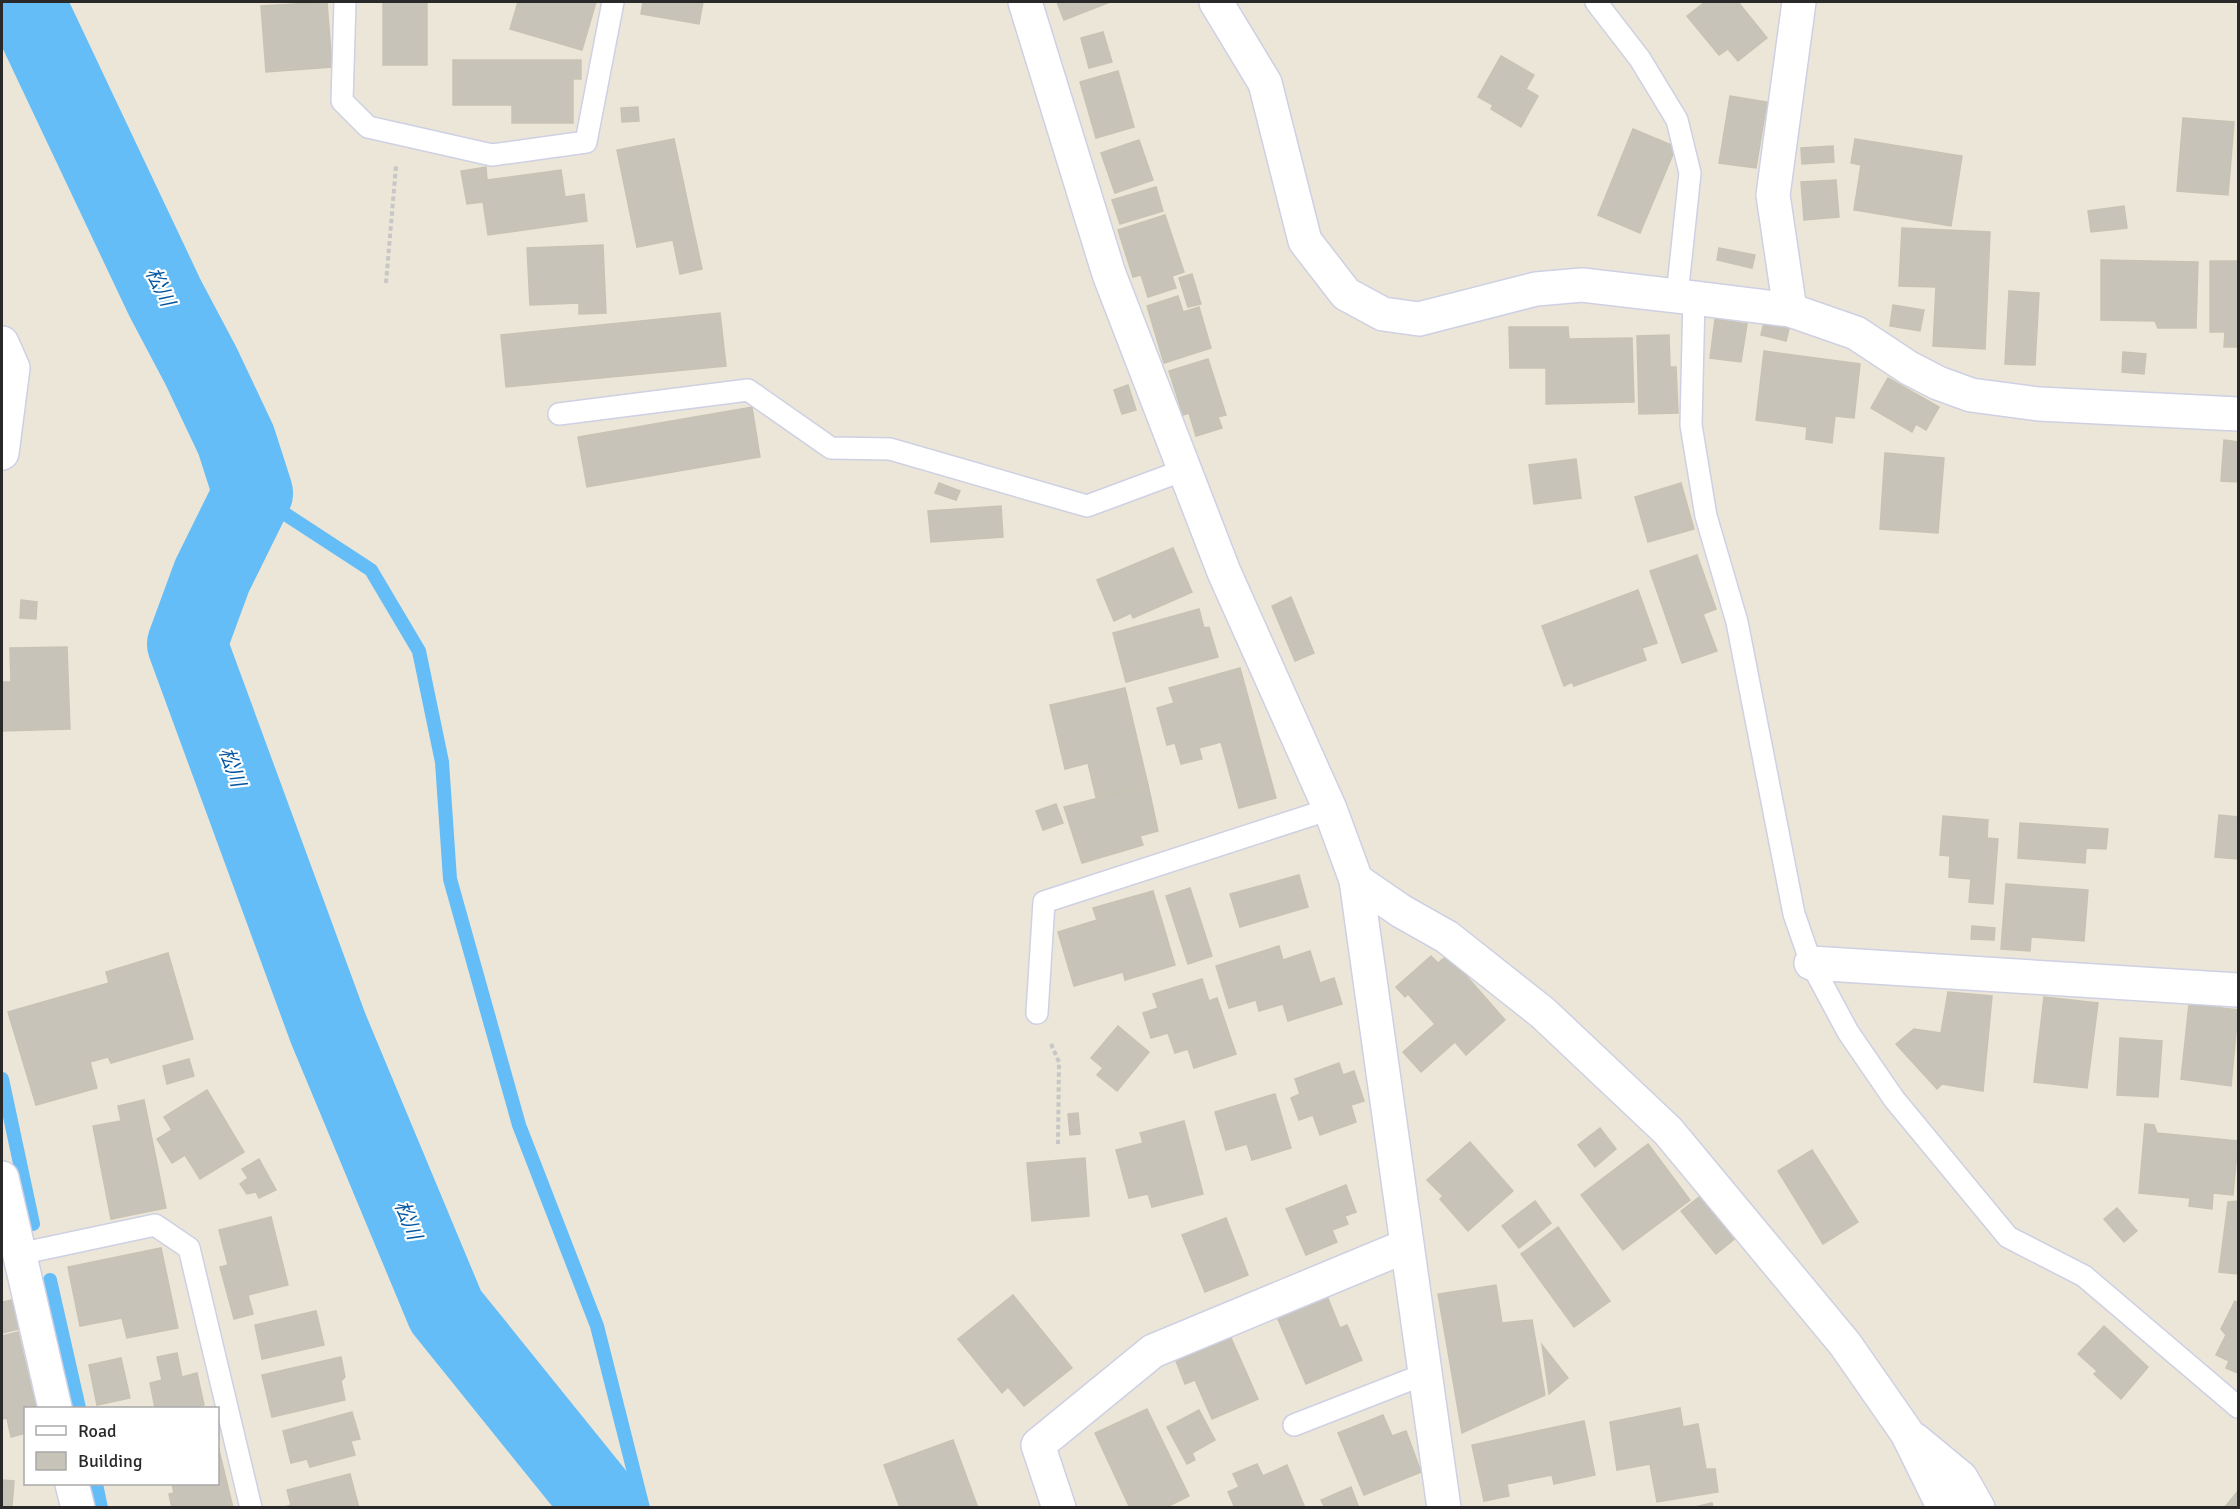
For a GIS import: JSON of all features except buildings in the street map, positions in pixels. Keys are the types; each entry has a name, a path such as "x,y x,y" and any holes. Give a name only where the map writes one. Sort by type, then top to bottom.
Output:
{"street":[{"path":"1025,2 1109,274 1224,572 1330,809 1356,880 1444,1508"},
{"path":"1216,2 1265,83 1305,241 1346,294 1383,314 1419,320 1536,289 1582,285 1686,297 1790,310 1856,333 1929,378 1971,395 2039,404 2238,414"},
{"path":"1790,310 1773,195 1799,2"},
{"path":"2,343 13,368 2,453"},
{"path":"1356,880 1401,911 1447,937 1543,1013 1668,1131 1845,1344 1906,1433 1944,1508"},
{"path":"1811,963 2238,990"},
{"path":"2,1178 55,1407"},
{"path":"1059,1508 1038,1445 1153,1351 1406,1246"},
{"path":"1906,1433 1961,1478 1978,1508"},
{"path":"72,1485 78,1508"}],"lane":[{"path":"345,2 342,101 368,127 492,155 586,142 613,2"},
{"path":"1596,2 1640,59 1677,120 1690,173 1686,297 1691,425 1706,516 1737,622 1794,914 1811,963 1848,1032 1894,1099 2008,1238 2084,1276 2238,1407"},
{"path":"559,414 748,390 831,448 890,449 1087,506 1184,470"},
{"path":"1037,1013 1044,902 1330,809"},
{"path":"19,1254 154,1225 189,1248 251,1508"},
{"path":"1294,1425 1425,1374"}],"path":[{"path":"386,283 399,133"},
{"path":"1037,1013 1059,1062 1058,1144"}],"waterway":[{"name":"松川","path":"25,2 165,298 236,440 253,493 212,576 187,644 328,1028 446,1311 605,1508"},
{"path":"253,493 371,570 419,651 442,762 450,879 519,1125 597,1326 643,1508"},
{"path":"2,1079 33,1224"},
{"path":"50,1280 79,1407"},
{"path":"96,1485 101,1508"}]}
